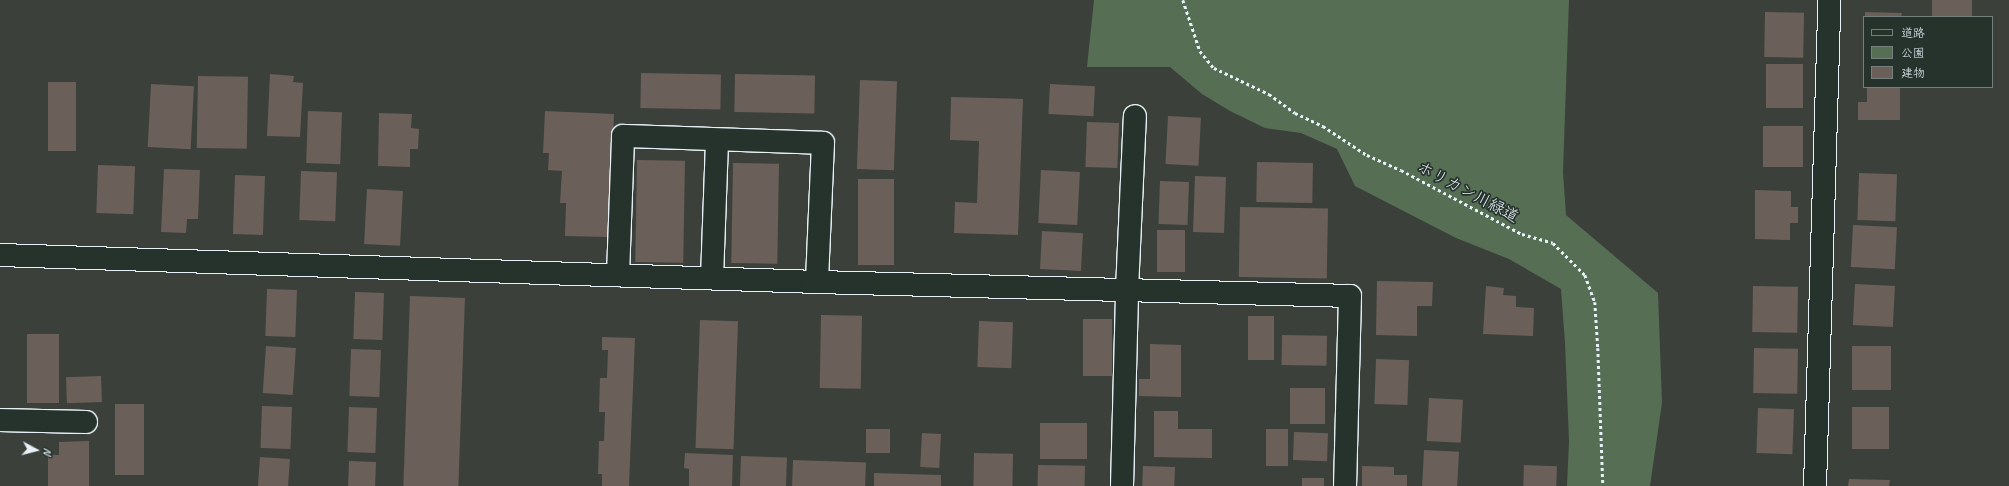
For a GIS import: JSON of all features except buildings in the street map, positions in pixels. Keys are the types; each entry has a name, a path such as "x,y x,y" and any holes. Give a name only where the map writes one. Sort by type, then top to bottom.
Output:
{"street":[{"path":"1816,486 1829,0"},
{"path":"1122,486 1127,290 1135,116"},
{"path":"618,275 623,136 823,143 817,282"},
{"path":"712,278 717,140"},
{"path":"0,255 817,282 1350,296 1345,486"},
{"path":"0,420 86,422"}],"path":[{"name":"ホリカン川緑道","path":"1183,0 1200,51 1214,68 1269,94 1295,113 1323,126 1367,155 1401,170 1522,234 1553,243 1585,275 1595,302 1598,348 1602,486"}],"green space":[{"path":"1094,0 1569,0 1563,172 1566,215 1658,293 1662,403 1650,486 1567,486 1569,441 1561,289 1509,259 1456,238 1355,186 1337,149 1301,133 1265,128 1230,111 1202,94 1170,67 1087,67"}]}
